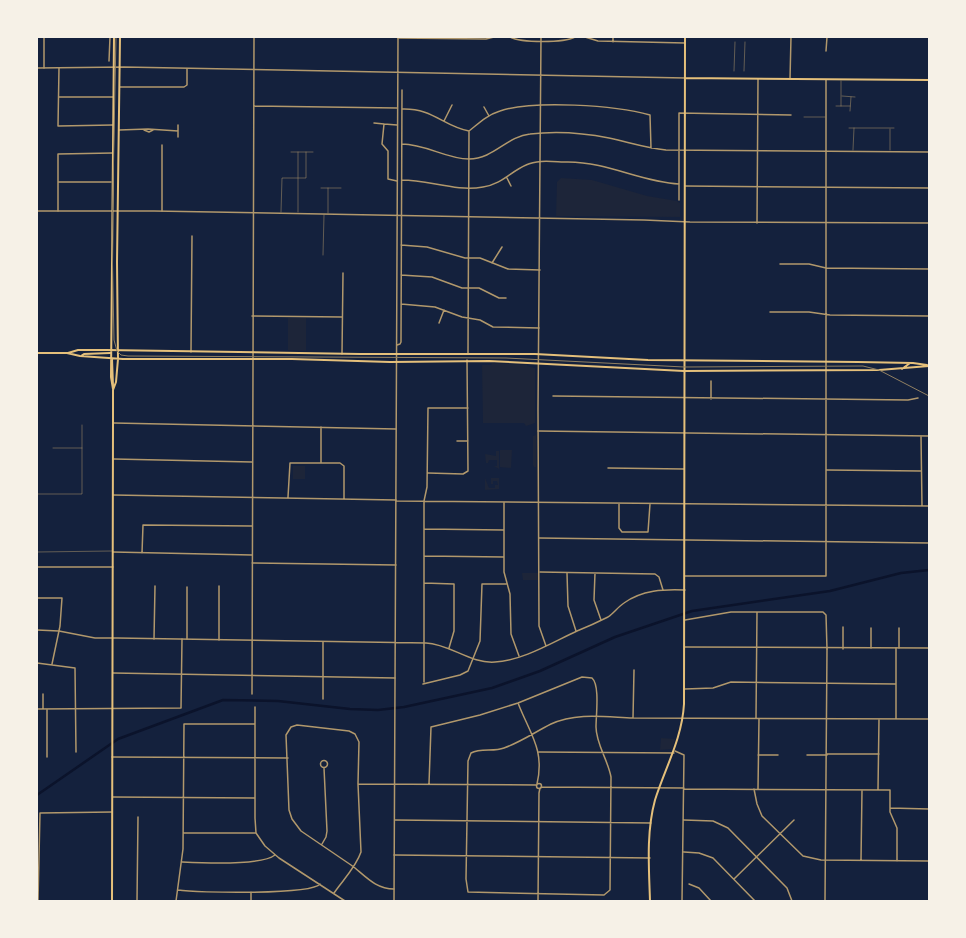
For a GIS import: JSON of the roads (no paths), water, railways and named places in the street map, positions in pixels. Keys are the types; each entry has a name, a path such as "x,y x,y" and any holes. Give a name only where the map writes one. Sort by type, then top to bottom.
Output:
{"main road":[{"path":"112,901 113,390 111,381 110,351 114,37"},
{"path":"113,390 116,382 118,359 116,350 118,345 117,262 120,37"},
{"path":"650,901 651,823 660,787 674,752 683,718 685,689 685,37"},
{"path":"685,78 929,80"},
{"path":"67,353 78,350 110,351"},
{"path":"80,356 84,354 116,350 191,352 252,351 342,354 539,354 618,359 684,361 826,361 910,363 929,366"},
{"path":"37,353 67,353 80,356 118,359 252,359 396,362 467,360 539,362 684,371 901,369 929,366"},
{"path":"901,369 910,363"}],"street":[{"path":"44,37 44,68"},
{"path":"110,37 110,61"},
{"path":"252,694 254,37"},
{"path":"394,901 398,37 486,39 494,37"},
{"path":"510,37 518,40 567,40 575,37"},
{"path":"541,37 540,328 538,431 540,572 539,626 546,646"},
{"path":"585,37 595,41 685,43"},
{"path":"613,37 613,42"},
{"path":"790,79 791,37"},
{"path":"826,51 827,37"},
{"path":"37,68 187,68 685,78"},
{"path":"59,68 58,126 113,125"},
{"path":"120,87 186,87 187,68"},
{"path":"757,223 758,79"},
{"path":"685,576 826,576 826,80"},
{"path":"396,345 399,345 401,342 402,90"},
{"path":"59,97 113,97"},
{"path":"444,121 452,105"},
{"path":"254,106 397,108"},
{"path":"484,106 489,116"},
{"path":"469,131 489,116 511,108 541,106 602,107 650,115 651,148"},
{"path":"402,109 427,112 469,131"},
{"path":"678,200 679,114 791,115"},
{"path":"374,123 397,125"},
{"path":"384,124 382,144 388,151 388,179 397,181"},
{"path":"178,125 178,137"},
{"path":"119,130 144,130 149,132 153,130 178,131"},
{"path":"468,354 469,131"},
{"path":"402,144 418,145 450,156 469,159 489,155 520,136 541,134 594,135 651,148 678,150 929,152"},
{"path":"162,145 162,211"},
{"path":"58,211 58,154 113,153"},
{"path":"402,180 428,182 457,188 493,185 507,178 526,165 541,162 590,163 648,179 679,184"},
{"path":"507,178 511,186"},
{"path":"58,182 112,182"},
{"path":"684,186 929,188"},
{"path":"37,211 118,210 757,223 929,223"},
{"path":"191,352 192,236"},
{"path":"401,245 433,248 468,258 480,258 513,269 540,270"},
{"path":"492,263 502,247"},
{"path":"780,264 809,264 826,268 929,269"},
{"path":"342,354 343,273"},
{"path":"401,275 432,277 462,288 479,288 499,298 506,298"},
{"path":"401,304 422,305 444,310 468,318 480,320 493,327 540,328"},
{"path":"439,323 444,310"},
{"path":"770,312 809,312 826,315 929,316"},
{"path":"252,316 342,317"},
{"path":"396,320 401,320"},
{"path":"428,473 467,473 467,360"},
{"path":"711,399 712,381"},
{"path":"553,396 711,399 908,400 918,398"},
{"path":"468,408 428,408 428,473 424,501 423,683 465,674 470,668 480,641 482,584 506,584"},
{"path":"113,423 396,429"},
{"path":"321,427 321,462"},
{"path":"538,431 929,436"},
{"path":"921,436 922,506"},
{"path":"457,441 468,441"},
{"path":"113,459 252,462"},
{"path":"288,498 290,462 321,462 343,464 344,499"},
{"path":"608,468 684,469"},
{"path":"827,470 922,471"},
{"path":"113,495 684,505 929,506"},
{"path":"504,502 504,557 506,584 510,594 511,634 519,656"},
{"path":"619,504 619,528 622,532 646,532 649,530 650,504"},
{"path":"142,553 143,524 252,526"},
{"path":"424,529 504,530"},
{"path":"539,538 929,543"},
{"path":"113,552 252,554"},
{"path":"424,556 504,557"},
{"path":"252,563 396,565"},
{"path":"37,567 113,567"},
{"path":"540,572 655,574 659,577 662,590"},
{"path":"567,573 568,606 576,631"},
{"path":"595,573 594,600 601,620"},
{"path":"424,583 454,584 454,631 449,648"},
{"path":"154,639 155,586"},
{"path":"219,586 219,640"},
{"path":"186,640 187,587"},
{"path":"37,630 59,631 91,637 112,638 323,642 423,642 449,648 474,658 494,663 546,646 601,620 632,598 662,590 685,590"},
{"path":"37,598 62,598 59,631 52,664"},
{"path":"756,718 757,612"},
{"path":"685,620 721,613 826,613 827,755 825,901"},
{"path":"843,627 843,649"},
{"path":"871,628 871,648"},
{"path":"896,719 897,648 899,628"},
{"path":"37,709 181,708 182,639"},
{"path":"323,642 323,699"},
{"path":"685,647 827,649 929,648"},
{"path":"37,663 75,668 76,752"},
{"path":"633,718 634,670"},
{"path":"112,673 395,678"},
{"path":"429,784 431,727 480,715 518,703 582,677 592,678 596,683 596,716 596,734 609,765 611,787 610,890 604,895 468,892 466,879 467,785 468,761 471,753 502,749 552,724 572,717 596,716 633,718 929,719"},
{"path":"685,689 713,688 731,682 896,684"},
{"path":"43,694 43,709"},
{"path":"518,703 539,752 539,778 541,786 539,793 538,901"},
{"path":"255,707 256,833 265,846 275,855 345,901"},
{"path":"47,709 47,757"},
{"path":"758,789 759,718"},
{"path":"878,790 879,719"},
{"path":"176,901 182,862 184,724 255,724"},
{"path":"334,893 353,866 358,859 361,852 358,784 360,742 357,736 349,731 303,725 293,726 286,735 289,804 292,819 301,830 353,866 381,888 394,889"},
{"path":"539,752 674,752 684,755 684,852 682,901"},
{"path":"807,755 879,754"},
{"path":"758,755 778,755"},
{"path":"112,757 288,758"},
{"path":"322,844 327,831 324,768"},
{"path":"539,778 537,786 539,793"},
{"path":"358,784 890,790 890,808 897,828 897,861"},
{"path":"754,789 756,804 762,816 803,856 825,860 929,861"},
{"path":"861,860 862,790"},
{"path":"112,797 255,798"},
{"path":"890,808 929,809"},
{"path":"38,901 40,813 112,812"},
{"path":"137,901 138,817"},
{"path":"395,820 651,823"},
{"path":"684,820 713,821 724,825 787,888 792,901"},
{"path":"734,879 794,820"},
{"path":"183,833 256,833"},
{"path":"684,852 699,852 708,855 716,861 755,901"},
{"path":"182,862 252,862 266,860 275,855"},
{"path":"394,855 650,858"},
{"path":"177,890 251,892 298,891 317,887 320,884"},
{"path":"689,884 699,888 711,901"},
{"path":"251,892 251,901"}],"lane":[{"path":"734,71 735,42"},
{"path":"744,71 745,42"},
{"path":"841,80 841,106"},
{"path":"841,96 855,97"},
{"path":"850,111 851,96"},
{"path":"836,106 850,106"},
{"path":"804,117 827,117"},
{"path":"849,128 894,128"},
{"path":"853,151 854,128"},
{"path":"890,128 890,151"},
{"path":"291,152 313,152"},
{"path":"298,152 298,214"},
{"path":"281,213 282,178 306,178 306,152"},
{"path":"321,188 341,188"},
{"path":"328,188 328,214"},
{"path":"323,255 324,214"},
{"path":"37,494 82,494 82,425"},
{"path":"53,448 82,448"},
{"path":"37,552 113,552"}],"waterway":[{"path":"37,795 118,739 223,700 278,701 350,709 378,710 404,707 492,688 540,671 615,637 692,611 830,591 901,573 929,570"}],"tram line":[{"path":"116,37 112,238 114,340 117,351 121,355 506,358 684,367 863,366 879,370 929,396"}]}
